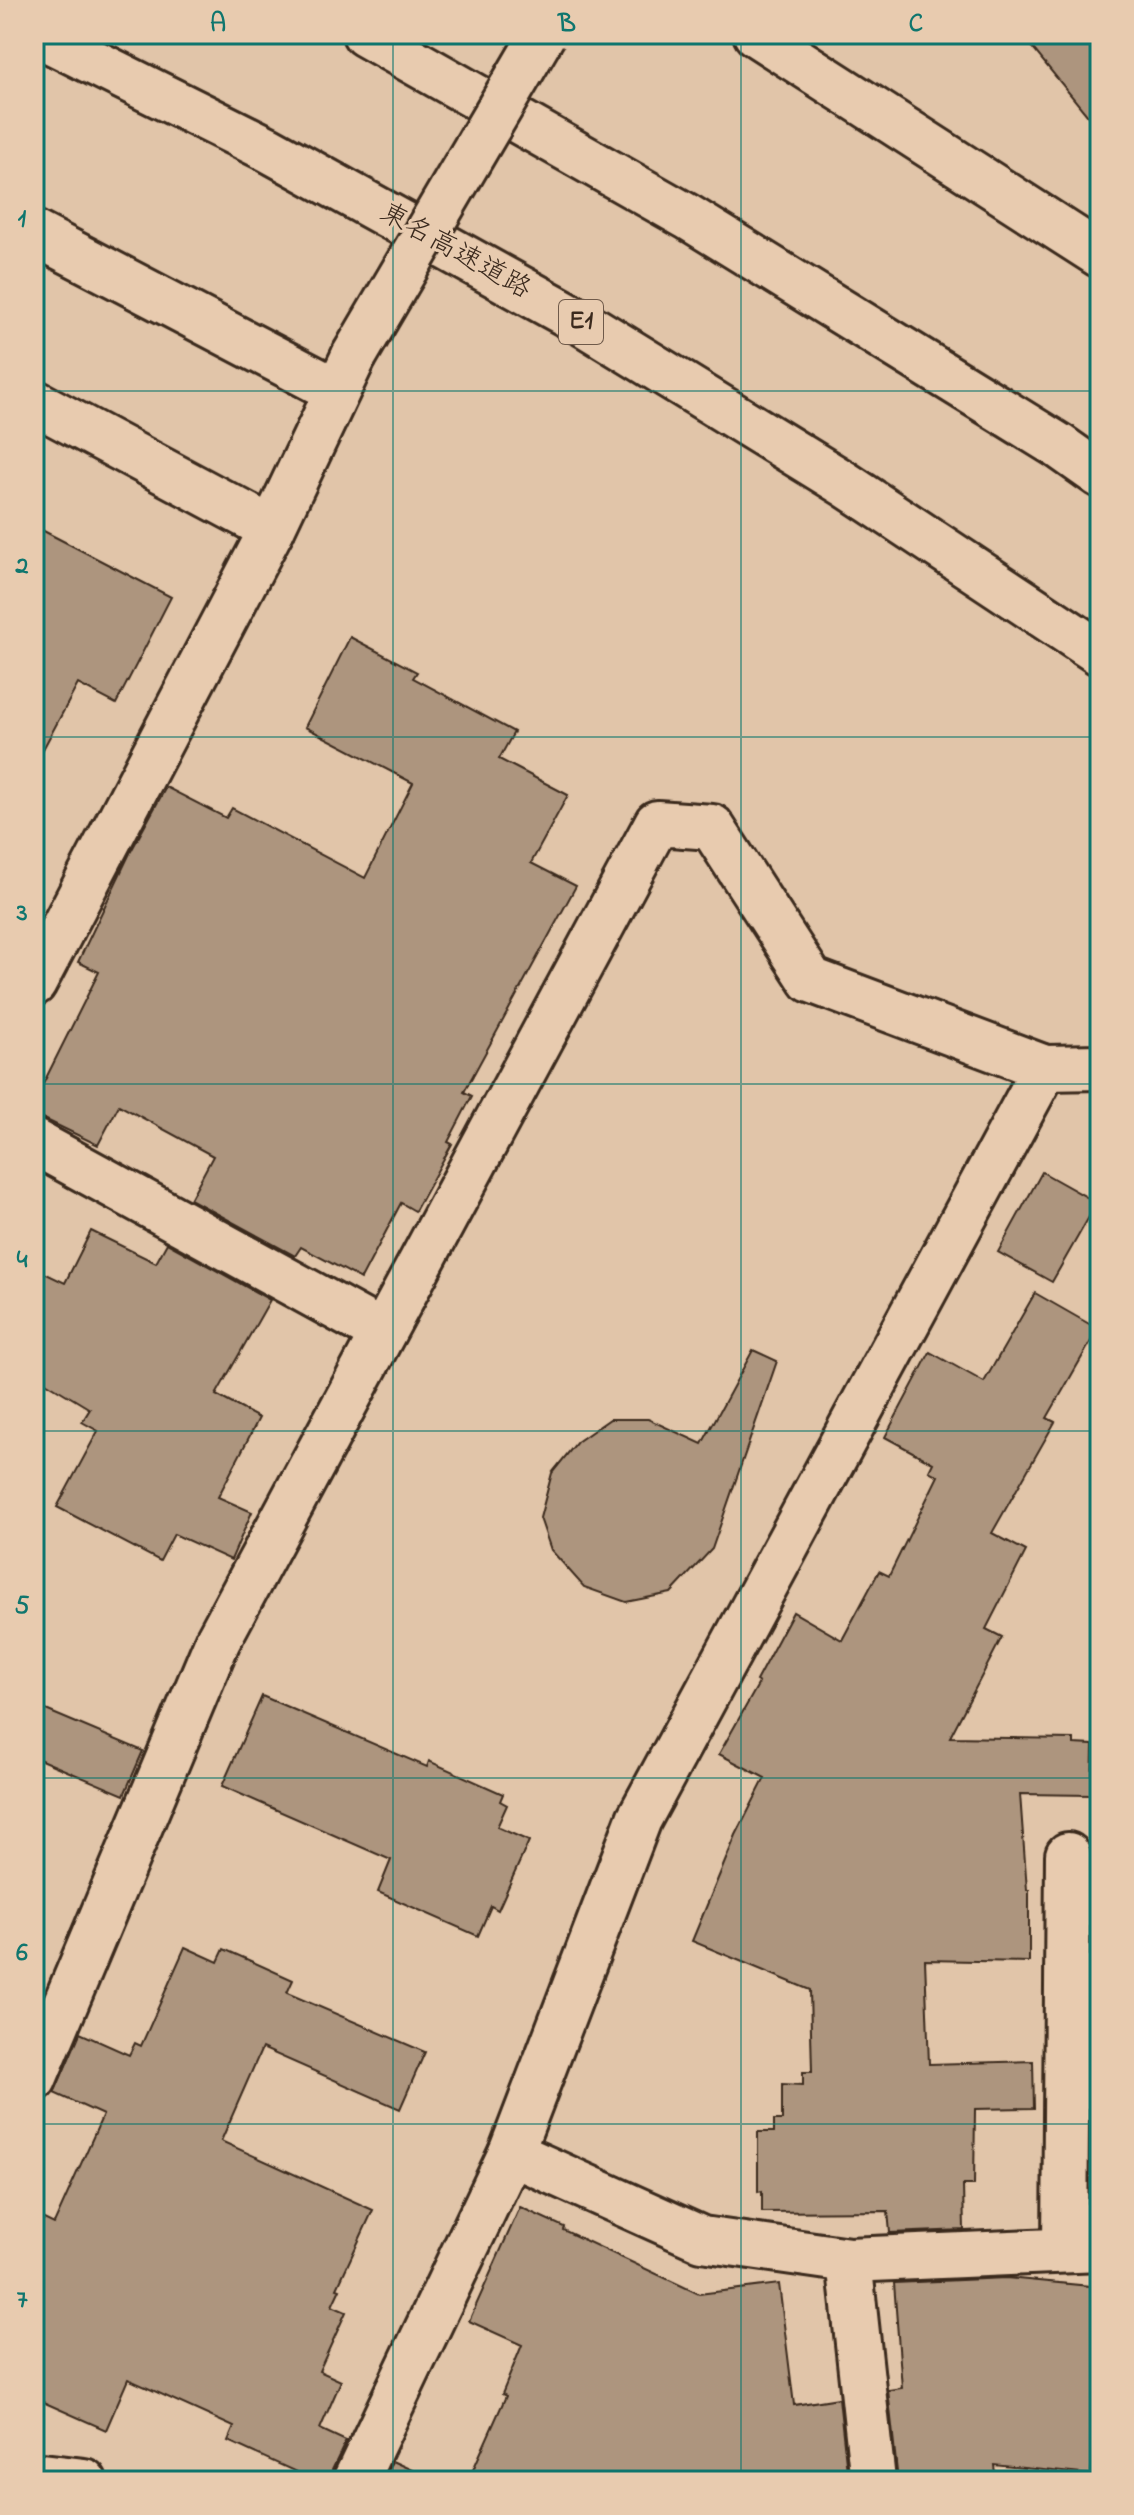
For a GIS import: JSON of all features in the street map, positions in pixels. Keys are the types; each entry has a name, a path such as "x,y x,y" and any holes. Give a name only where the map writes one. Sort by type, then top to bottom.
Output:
{"main road":[{"name":"東名高速道路","path":"37,34 268,149 583,323 845,484 1100,653"},
{"path":"365,34 688,217 1059,446 1100,475"},
{"path":"34,983 272,529 345,373 543,34"},
{"path":"756,34 1100,255"},
{"path":"34,233 345,373"},
{"path":"34,402 272,529"},
{"path":"34,2079 218,1640 657,823 712,827 811,980 1045,1068 1100,1067"},
{"path":"355,2481 511,2153 639,1819 1045,1068"},
{"path":"34,1142 381,1332"},
{"path":"511,2153 702,2239 849,2260 1083,2249 1068,1855"},
{"path":"849,2260 873,2481"},
{"path":"34,2475 84,2481"}],"building":[{"path":"1021,34 1100,34 1100,131"},
{"path":"34,526 171,597 116,704 78,684 34,766"},
{"path":"350,637 417,672 413,678 514,732 499,759 568,795 531,863 576,886 464,1092 472,1096 448,1142 452,1144 415,1211 401,1203 361,1279 301,1247 295,1256 190,1199 213,1156 119,1105 98,1145 34,1114 34,1102 99,972 78,962 130,853 166,787 226,818 232,808 365,878 413,783 305,727"},
{"path":"1042,1172 1097,1203 1052,1282 998,1252"},
{"path":"91,1231 156,1263 167,1243 270,1300 216,1395 259,1418 218,1497 252,1512 231,1560 174,1534 160,1561 57,1507 98,1431 82,1422 90,1409 34,1375 34,1268 65,1283"},
{"path":"1035,1293 1098,1329 1047,1418 1055,1422 992,1533 1026,1551 986,1629 1002,1637 950,1737 1074,1739 1074,1744 1093,1745 1092,1795 1020,1794 1029,1890 1029,1962 925,1960 929,2064 1033,2061 1034,2108 975,2109 974,2185 963,2185 964,2230 890,2233 888,2211 762,2212 762,2191 758,2192 758,2132 774,2132 774,2120 782,2120 782,2084 803,2085 803,2072 812,2072 810,1990 692,1941 736,1835 765,1778 719,1754 759,1683 756,1681 793,1612 842,1640 879,1571 889,1576 938,1476 929,1471 933,1463 885,1437 930,1352 984,1382"},
{"path":"753,1350 777,1361 712,1549 671,1593 626,1602 584,1587 551,1550 540,1518 552,1473 577,1442 610,1419 648,1419 702,1444"},
{"path":"262,1696 427,1767 429,1761 503,1794 500,1801 507,1805 497,1827 529,1841 498,1910 491,1906 478,1936 378,1892 391,1860 222,1786"},
{"path":"34,1705 143,1751 124,1795 34,1757"},
{"path":"185,1947 218,1962 224,1949 293,1980 287,1993 425,2052 400,2109 262,2048 221,2141 373,2210 337,2288 340,2289 332,2306 346,2312 319,2371 341,2381 320,2429 346,2441 330,2481 316,2481 228,2441 234,2427 128,2379 106,2430 34,2398 34,2214 54,2224 103,2115 54,2093 80,2033 129,2055 135,2043 141,2046"},
{"path":"520,2207 699,2294 779,2284 794,2405 839,2398 848,2481 468,2481 506,2396 502,2394 522,2345 469,2321"},
{"path":"1006,2278 1100,2287 1100,2395 1091,2475 994,2465 996,2481 898,2481 888,2390 902,2388 894,2283"},
{"path":"392,2461 436,2481 383,2481"}]}
